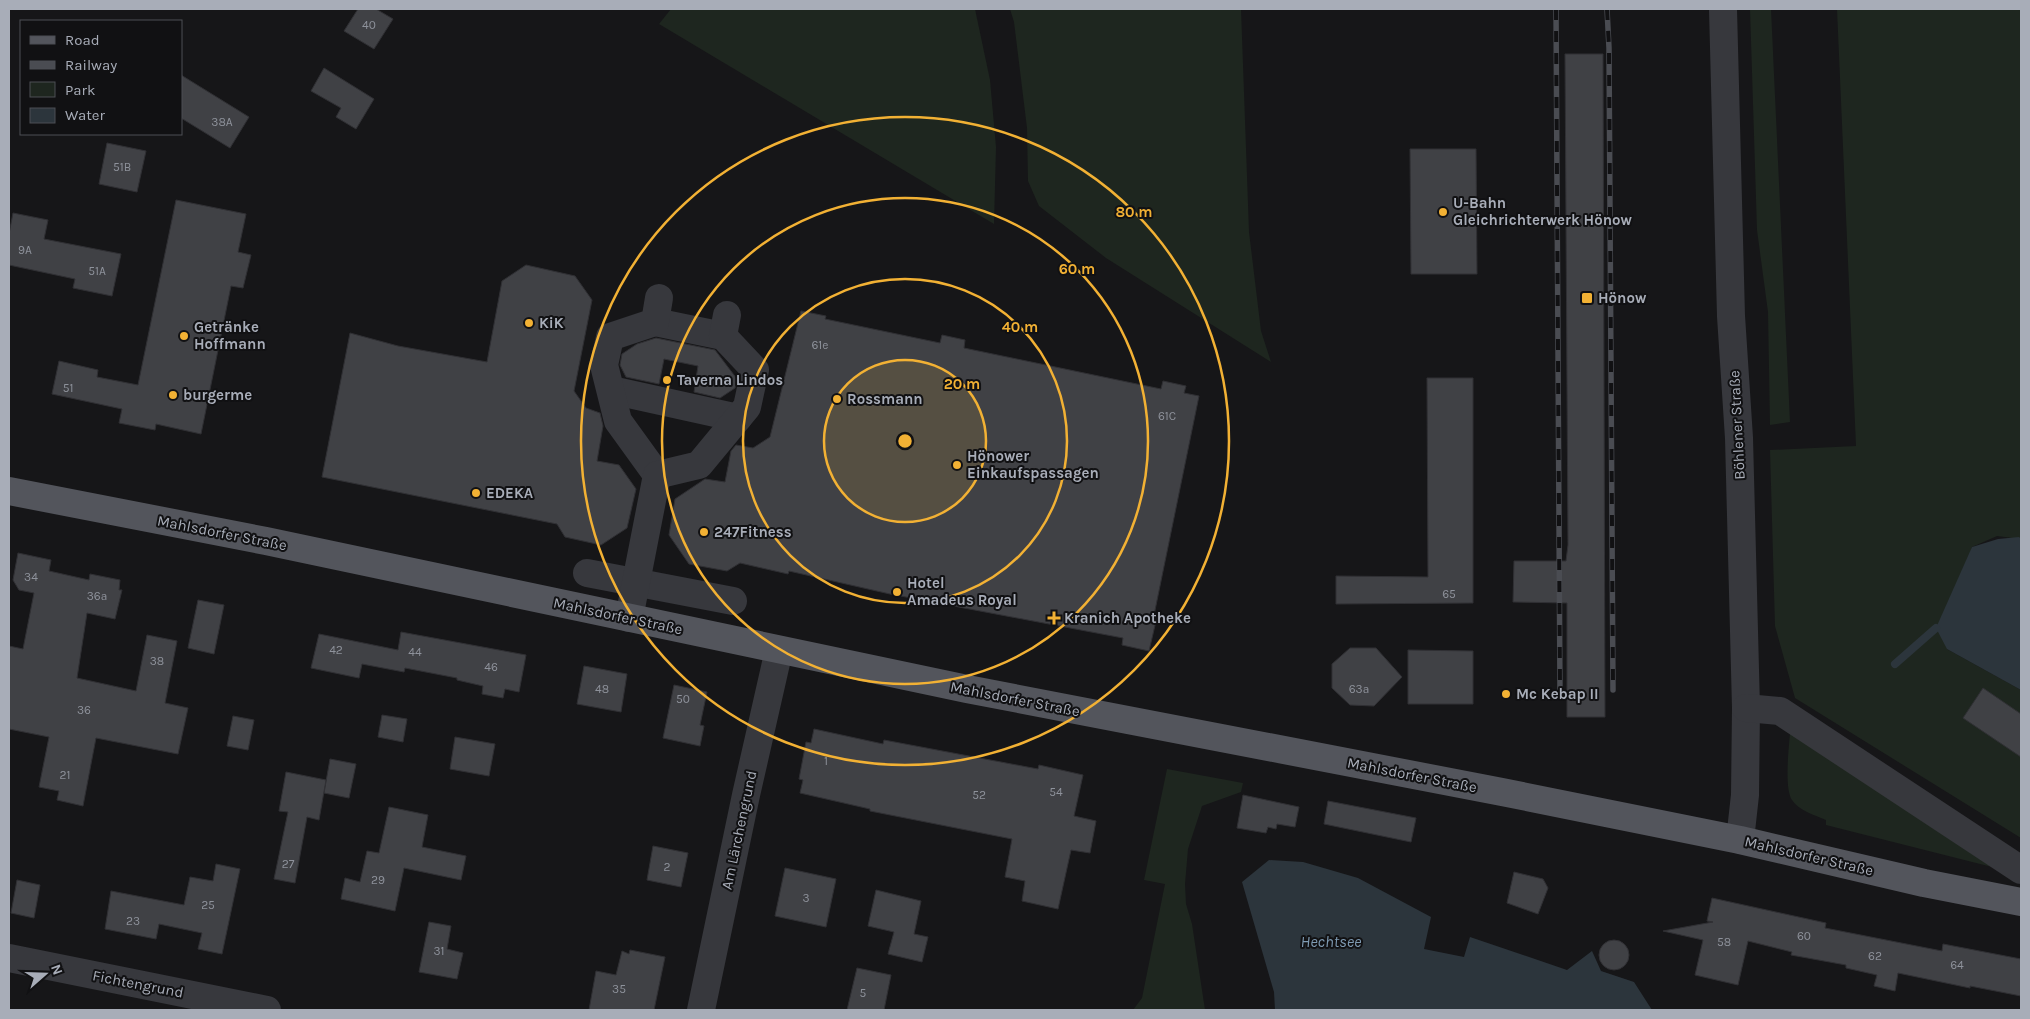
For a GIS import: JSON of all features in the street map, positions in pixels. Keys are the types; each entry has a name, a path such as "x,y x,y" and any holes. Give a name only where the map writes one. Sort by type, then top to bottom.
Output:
{"main road":[{"name":"Mahlsdorfer Straße","path":"9,491 266,541 1099,716 1502,792 1740,840 1924,883 2021,902"}],"street":[{"name":"Böhlener Straße","path":"1723,9 1731,316 1739,438 1746,708 1745,795 1740,840"},
{"path":"628,618 657,475 618,421 604,365 610,337 657,310 725,325 755,370 746,407 699,465 657,475"},
{"path":"611,390 738,418"},
{"path":"587,572 733,601"},
{"name":"Am Lärchengrund","path":"701,1010 746,795 779,650"},
{"path":"1746,708 1780,711 2021,870"},
{"name":"Fichtengrund","path":"9,958 266,1010"}],"green space":[{"path":"671,9 975,9 990,80 996,147 994,224 659,24"},
{"path":"1010,9 1241,9 1249,232 1261,331 1271,362 1106,258 1039,206 1028,181 1027,128 1014,22"},
{"path":"1750,9 1771,9 1790,422 1770,425 1768,312 1757,230"},
{"path":"1837,9 2021,9 2021,539 1997,536 1972,547 1947,649 2021,690 2021,838 1795,698 1775,626 1770,450 1856,446"},
{"path":"1790,733 1992,867 1826,825 1826,820 1799,807 1792,800 1788,786"},
{"path":"1167,769 1243,783 1241,792 1202,806 1188,849 1185,884 1186,904 1192,924 1205,1010 1133,1010 1142,998 1165,884 1144,880"}],"water":[{"path":"2019,537 2021,539 2021,690 1947,649 1936,628 1972,547 1998,539"},
{"name":"Hechtsee","path":"1269,860 1303,862 1358,878 1431,917 1424,949 1464,957 1470,937 1567,970 1592,951 1601,971 1634,982 1652,1010 1275,1010 1274,992 1242,882"}],"building":[{"path":"358,9 376,9 393,19 374,49 344,31"},
{"path":"1565,54 1603,54 1605,717 1567,717 1567,603 1513,602 1514,561 1566,561 1568,545"},
{"path":"324,68 374,99 356,129 336,117 341,108 311,91"},
{"path":"182,76 249,117 230,148 182,119"},
{"path":"107,143 146,151 137,192 99,184"},
{"name":"U-Bahn Gleichrichterwerk Hönow","path":"1410,149 1476,149 1477,274 1411,274"},
{"name":"Getränke Hoffmann","path":"176,200 246,214 238,252 251,255 243,288 231,286 201,434 156,424 155,430 119,423 122,409 52,394 59,361 98,370 97,377 138,385"},
{"path":"13,213 48,220 44,239 121,254 112,296 73,288 75,279 9,265 9,234"},
{"path":"526,265 575,276 592,300 574,391 586,408 600,413 603,426 597,461 619,465 636,489 627,528 601,545 565,537 557,524 322,477 350,333 398,346 487,362 502,281"},
{"name":"Hönower Einkaufspassagen","path":"801,311 826,316 825,319 940,343 942,335 965,340 964,348 1161,389 1163,381 1186,386 1184,393 1199,396 1153,620 1156,621 1149,651 1122,645 1123,638 890,594 789,571 788,574 740,563 727,571 689,564 669,535 675,499 705,479 725,482 731,451 736,445 753,448 770,437"},
{"path":"656,338 715,350 737,379 735,388 720,398 694,392 698,366 664,359 659,384 626,377 620,365 622,354 637,344"},
{"path":"1427,378 1473,378 1473,603 1336,604 1336,576 1428,577"},
{"path":"18,553 51,560 49,571 89,580 90,574 120,580 119,590 122,590 115,619 87,613 77,678 136,691 147,635 177,641 165,703 188,708 178,754 96,738 83,806 57,800 59,791 39,787 49,737 9,729 9,646 23,649 34,593 19,590 13,580"},
{"path":"198,600 224,605 214,654 188,648"},
{"path":"401,632 526,655 519,692 505,689 503,698 482,694 483,686 457,680 457,678 405,668 404,672 362,664 359,678 311,668 319,634 398,650"},
{"path":"1350,648 1376,648 1402,677 1374,706 1350,705 1332,688 1332,664"},
{"path":"1408,650 1473,651 1473,704 1408,704"},
{"path":"584,666 627,674 621,712 577,704"},
{"path":"674,685 707,692 700,725 704,726 700,746 663,738"},
{"path":"1983,688 2021,714 2021,757 1963,718"},
{"path":"382,715 407,719 403,742 378,737"},
{"path":"233,716 254,720 248,750 227,746"},
{"path":"814,729 883,744 884,740 1038,769 1039,765 1083,775 1074,816 1096,821 1090,853 1071,850 1058,909 1022,901 1025,881 1005,877 1012,839 870,811 870,809 800,793 803,780 799,779 806,742 811,743"},
{"path":"455,737 495,744 489,776 450,769"},
{"path":"330,759 356,764 349,798 324,793"},
{"path":"286,772 326,780 319,820 307,817 295,883 274,879 288,812 279,811"},
{"path":"1243,795 1299,807 1295,827 1277,824 1276,829 1268,827 1266,833 1237,828"},
{"path":"1328,801 1416,818 1411,842 1324,824"},
{"path":"389,807 428,815 422,847 466,856 461,880 404,868 395,911 341,899 345,878 360,882 367,851 379,853"},
{"path":"653,846 688,853 681,887 647,880"},
{"path":"216,864 240,869 222,954 198,949 202,933 159,924 156,939 105,929 111,891 184,905 190,877 213,881"},
{"path":"785,868 836,879 826,927 775,916"},
{"path":"1514,872 1543,879 1548,888 1538,914 1507,903"},
{"path":"17,880 40,885 34,918 11,913"},
{"path":"876,890 921,901 914,934 928,937 922,962 888,954 894,932 868,926"},
{"path":"1712,898 1826,923 1825,928 1942,951 1943,944 2021,959 2021,996 1970,986 1970,988 1898,973 1895,991 1874,986 1877,975 1846,968 1846,965 1791,955 1792,952 1748,941 1738,985 1695,975 1703,940 1663,931 1713,922 1707,921"},
{"path":"429,922 451,926 447,949 463,953 457,979 419,972"},
{"path":"1614,940 1625,944 1629,955 1625,966 1614,970 1603,966 1599,955 1603,944"},
{"path":"630,950 665,957 654,1010 589,1010 596,971 616,975 622,951 629,954"},
{"path":"857,968 891,975 884,1010 847,1010"}],"waterway":[{"path":"1895,664 1936,628"}],"railway":[{"path":"1556,9 1560,694"},
{"path":"1607,9 1609,48 1613,690"}],"place":[{"name":"U-Bahn Gleichrichterwerk Hönow","path":"1443,212"},
{"name":"Hönow","path":"1587,298"},
{"name":"KiK","path":"529,323"},
{"name":"Getränke Hoffmann","path":"184,336"},
{"name":"Taverna Lindos","path":"667,380"},
{"name":"burgerme","path":"173,395"},
{"name":"Rossmann","path":"837,399"},
{"name":"Hönower Einkaufspassagen","path":"957,465"},
{"name":"EDEKA","path":"476,493"},
{"name":"247Fitness","path":"704,532"},
{"name":"Hotel Amadeus Royal","path":"897,592"},
{"name":"Kranich Apotheke","path":"1054,618"},
{"name":"Mc Kebap II","path":"1506,694"}]}
